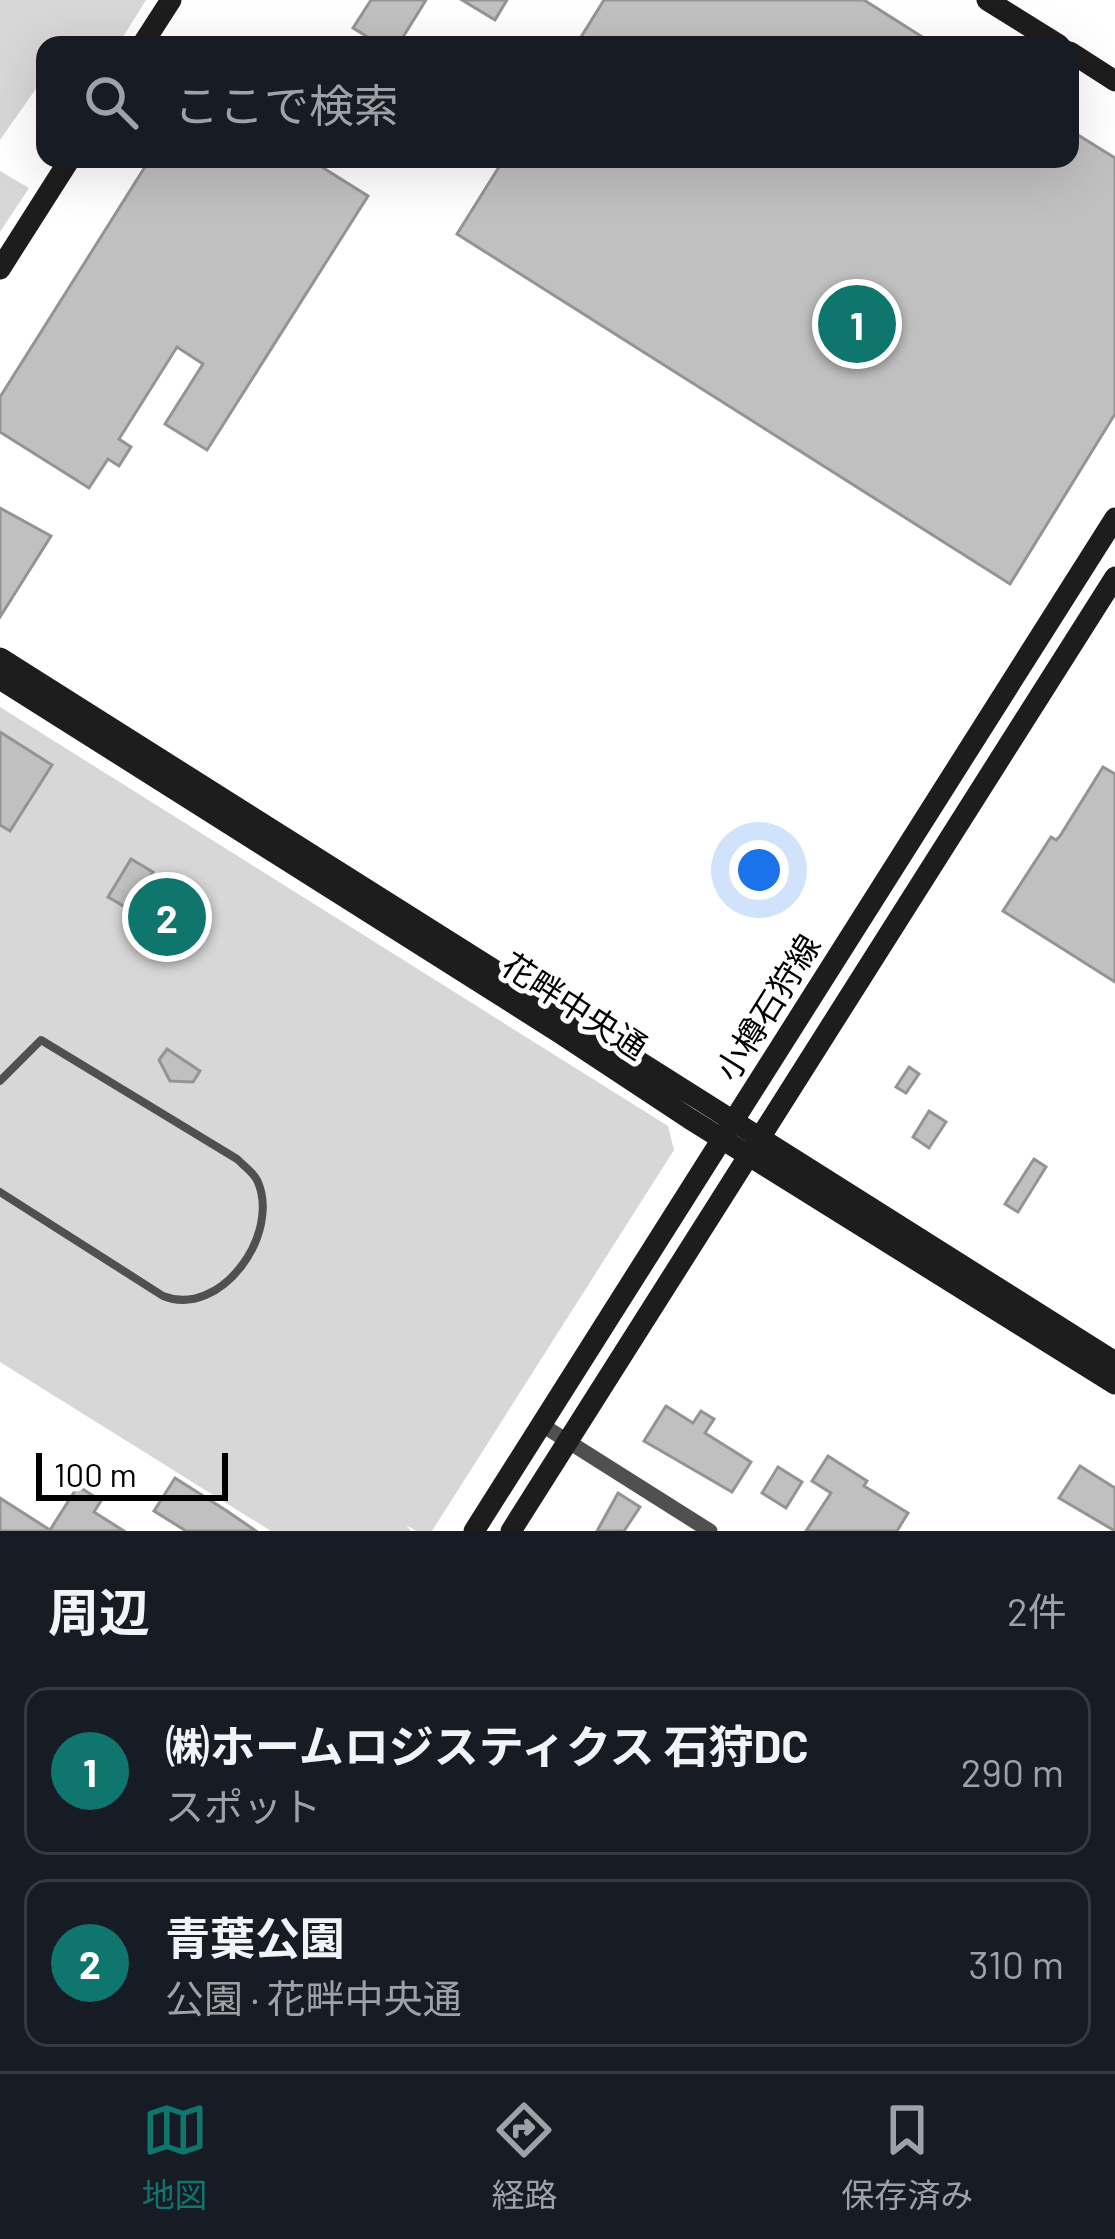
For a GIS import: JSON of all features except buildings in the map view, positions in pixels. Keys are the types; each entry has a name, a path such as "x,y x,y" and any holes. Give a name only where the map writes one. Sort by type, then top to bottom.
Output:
{"street":[{"path":"148,36 171,0"},
{"path":"987,0 1045,36"},
{"path":"1079,58 1115,81"},
{"path":"0,269 64,168"},
{"name":"小樽石狩線","path":"474,1531 1115,518"},
{"name":"小樽石狩線","path":"511,1531 1115,577"},
{"name":"花畔中央通","path":"0,658 1115,1362"},
{"name":"花畔中央通","path":"0,679 1115,1384"},
{"path":"542,1425 710,1531"}],"lane":[{"path":"0,1081 41,1040 237,1159 256,1179 261,1214 254,1244 237,1271 215,1290 188,1302 163,1296 0,1192"}],"shaded area":[{"path":"0,0 146,0 124,36 36,36 36,89 0,140"},
{"path":"0,171 29,188 0,232"},
{"path":"0,707 668,1126 674,1150 432,1531 406,1525 411,1531 271,1531 0,1362"}],"place":[{"name":"㈱ホームロジスティクス 石狩DC","path":"857,324"},
{"name":"青葉公園","path":"167,917"}]}
